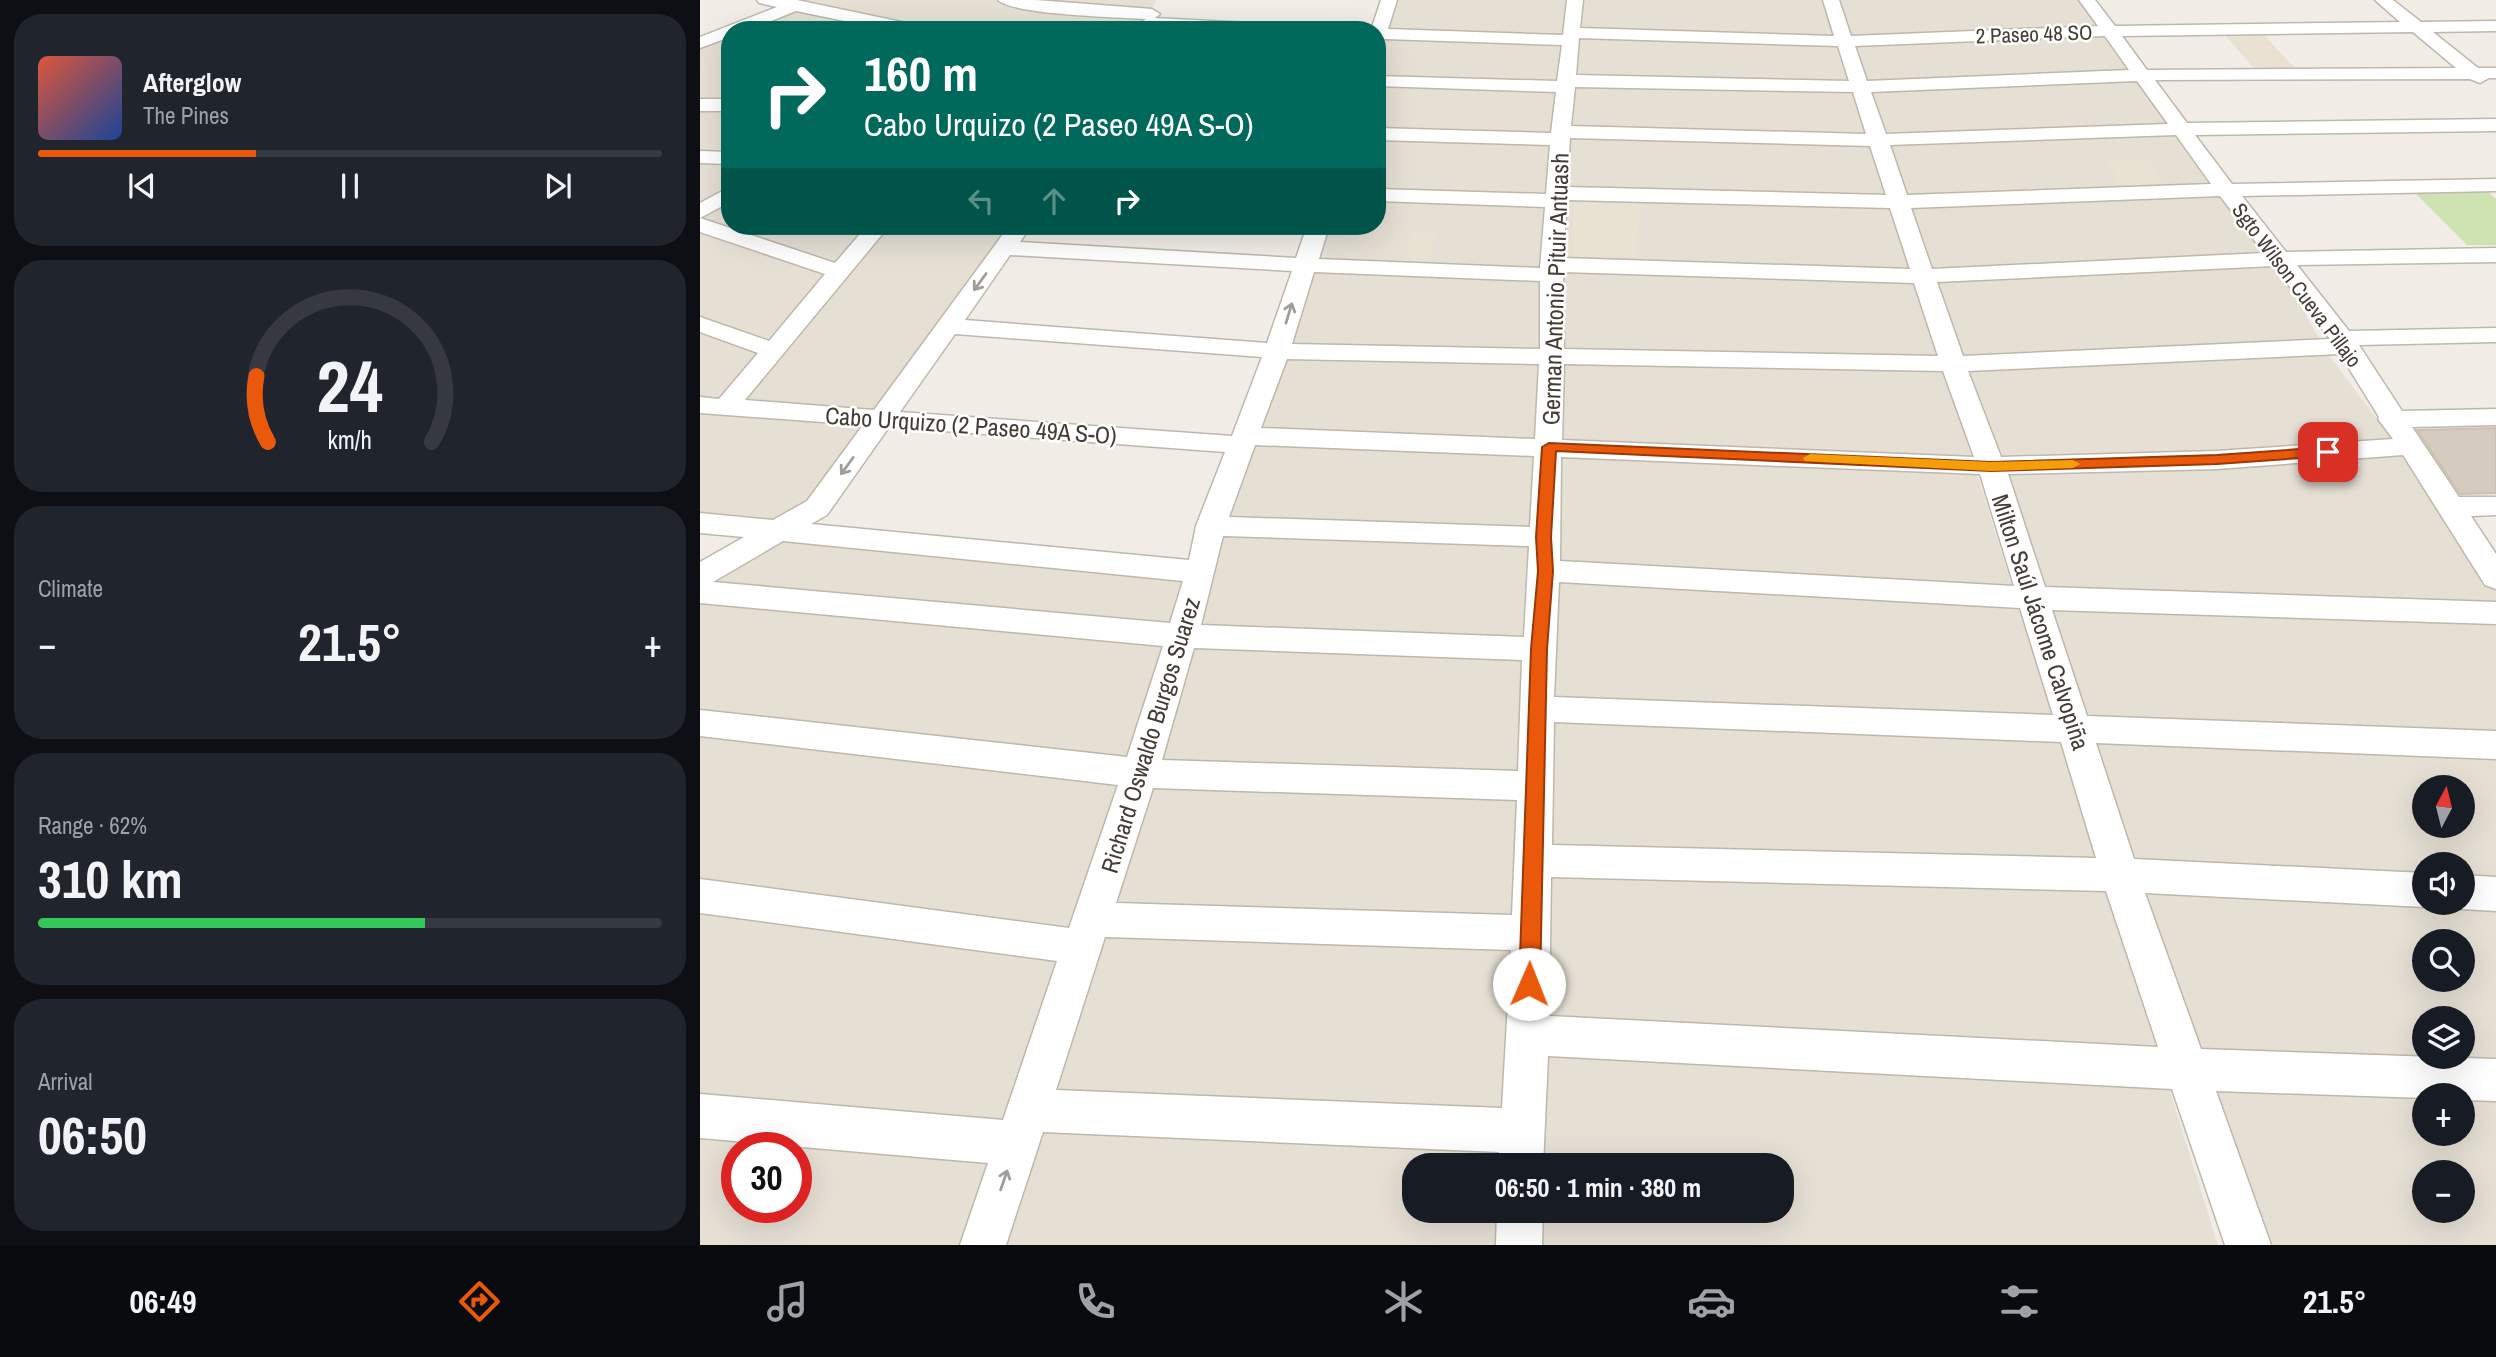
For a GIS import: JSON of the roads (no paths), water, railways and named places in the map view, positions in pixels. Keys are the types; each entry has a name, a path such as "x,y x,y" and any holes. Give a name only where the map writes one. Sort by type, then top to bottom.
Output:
{"street":[{"path":"765,0 802,3 878,21"},
{"path":"1006,0 1055,8 1194,21"},
{"path":"1382,21 1389,0"},
{"name":"German Antonio Pituir Antuash","path":"1521,1149 1537,786 1539,649 1545,571 1552,270 1561,136 1575,0"},
{"name":"Milton Saúl Jácome Calvopiña","path":"1830,0 1953,364 1991,466 2120,874 2248,1245"},
{"name":"Sgto Wilson Cueva Pillajo","path":"2087,0 2226,190 2344,342 2391,419 2496,578"},
{"path":"2383,0 2496,91"},
{"path":"755,21 802,3"},
{"name":"2 Paseo 48 SO","path":"1386,35 1844,41 2112,31 2496,26"},
{"path":"703,40 721,34"},
{"path":"703,40 721,42"},
{"path":"1386,81 1859,87 2144,75 2496,73"},
{"path":"700,97 721,104"},
{"path":"700,105 721,105"},
{"path":"1386,134 1877,140 2181,129 2496,125"},
{"path":"700,157 721,158"},
{"path":"1386,195 1898,202 2226,190 2496,185"},
{"path":"700,212 721,199"},
{"path":"700,225 721,232"},
{"path":"730,235 838,271"},
{"path":"713,406 774,351 870,235"},
{"path":"700,576 817,509 1013,235"},
{"name":"Richard Oswaldo Burgos Suarez","path":"983,1245 1140,773 1183,636 1211,526 1277,351 1315,235"},
{"path":"1004,248 1303,265 1923,275 2278,259 2496,255"},
{"path":"700,324 774,351"},
{"path":"948,326 1277,351 1953,364 2496,335"},
{"name":"Cabo Urquizo (2 Paseo 49A S-O)","path":"713,406 1243,441 1549,447 1991,466 2217,460 2410,446"},
{"path":"2391,419 2496,417"},
{"path":"2449,507 2496,506"},
{"path":"700,523 1201,572"},
{"path":"1211,526 1544,537"},
{"path":"1545,571 2034,598 2496,613"},
{"path":"700,592 1183,636 1539,649"},
{"path":"1539,709 2496,745"},
{"path":"700,723 1140,773 1537,786"},
{"path":"1534,861 2120,874 2412,889"},
{"path":"2475,893 2496,894"},
{"path":"700,896 1087,933 1530,933"},
{"path":"1528,1035 2188,1069 2496,1080"},
{"path":"700,1116 1022,1126 1521,1149"},
{"path":"1519,1245 1520,1223"}]}
